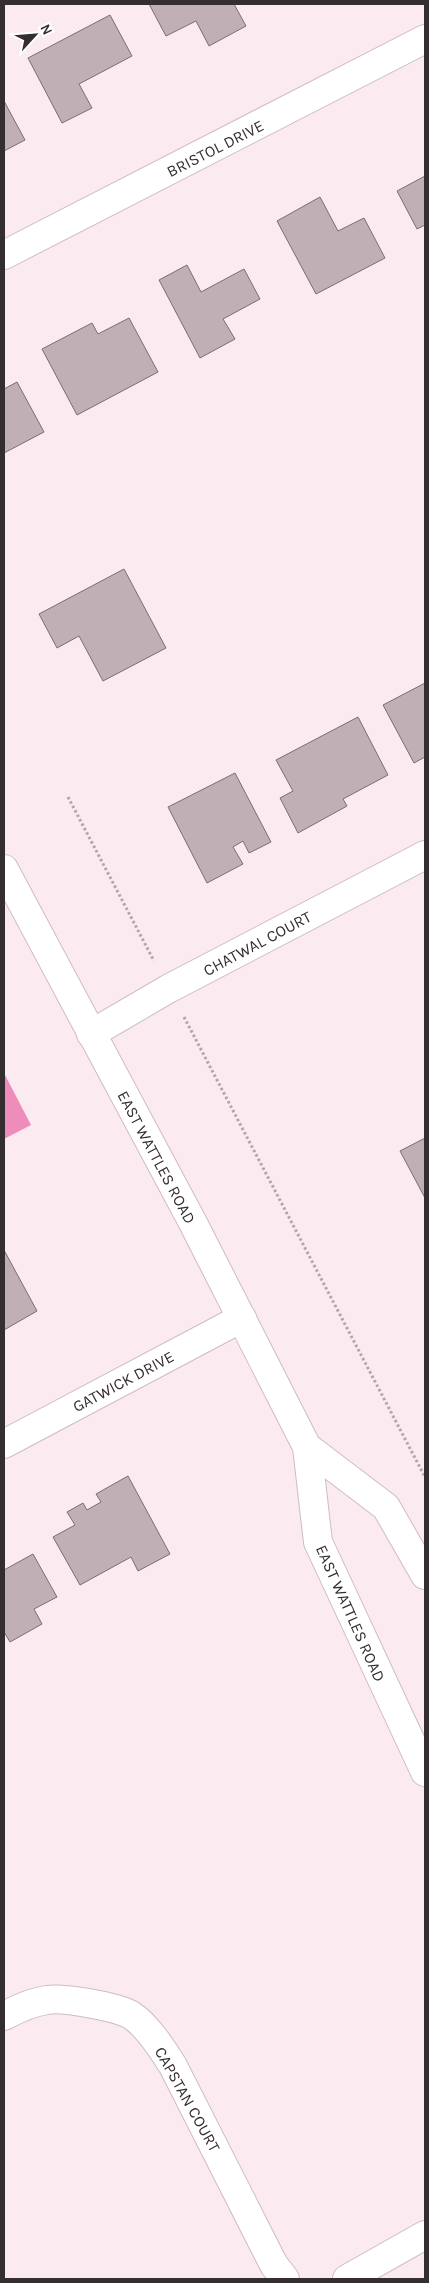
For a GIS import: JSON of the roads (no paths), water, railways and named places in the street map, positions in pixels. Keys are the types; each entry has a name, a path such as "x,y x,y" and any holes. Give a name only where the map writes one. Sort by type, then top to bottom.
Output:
{"street":[{"name":"BRISTOL DRIVE","path":"4,255 425,39"},
{"name":"CHATWAL COURT","path":"92,1034 168,989 425,855"},
{"name":"EAST WATTLES ROAD","path":"4,869 242,1318 306,1446 318,1542 425,1772"},
{"name":"GATWICK DRIVE","path":"4,1444 242,1318"},
{"name":"EAST WATTLES ROAD","path":"306,1446 386,1507 425,1575"},
{"name":"CAPSTAN COURT","path":"4,2016 18,2008 48,1999 85,2003 131,2015 158,2044 173,2066 274,2265 285,2279"},
{"path":"346,2279 425,2235"}]}
